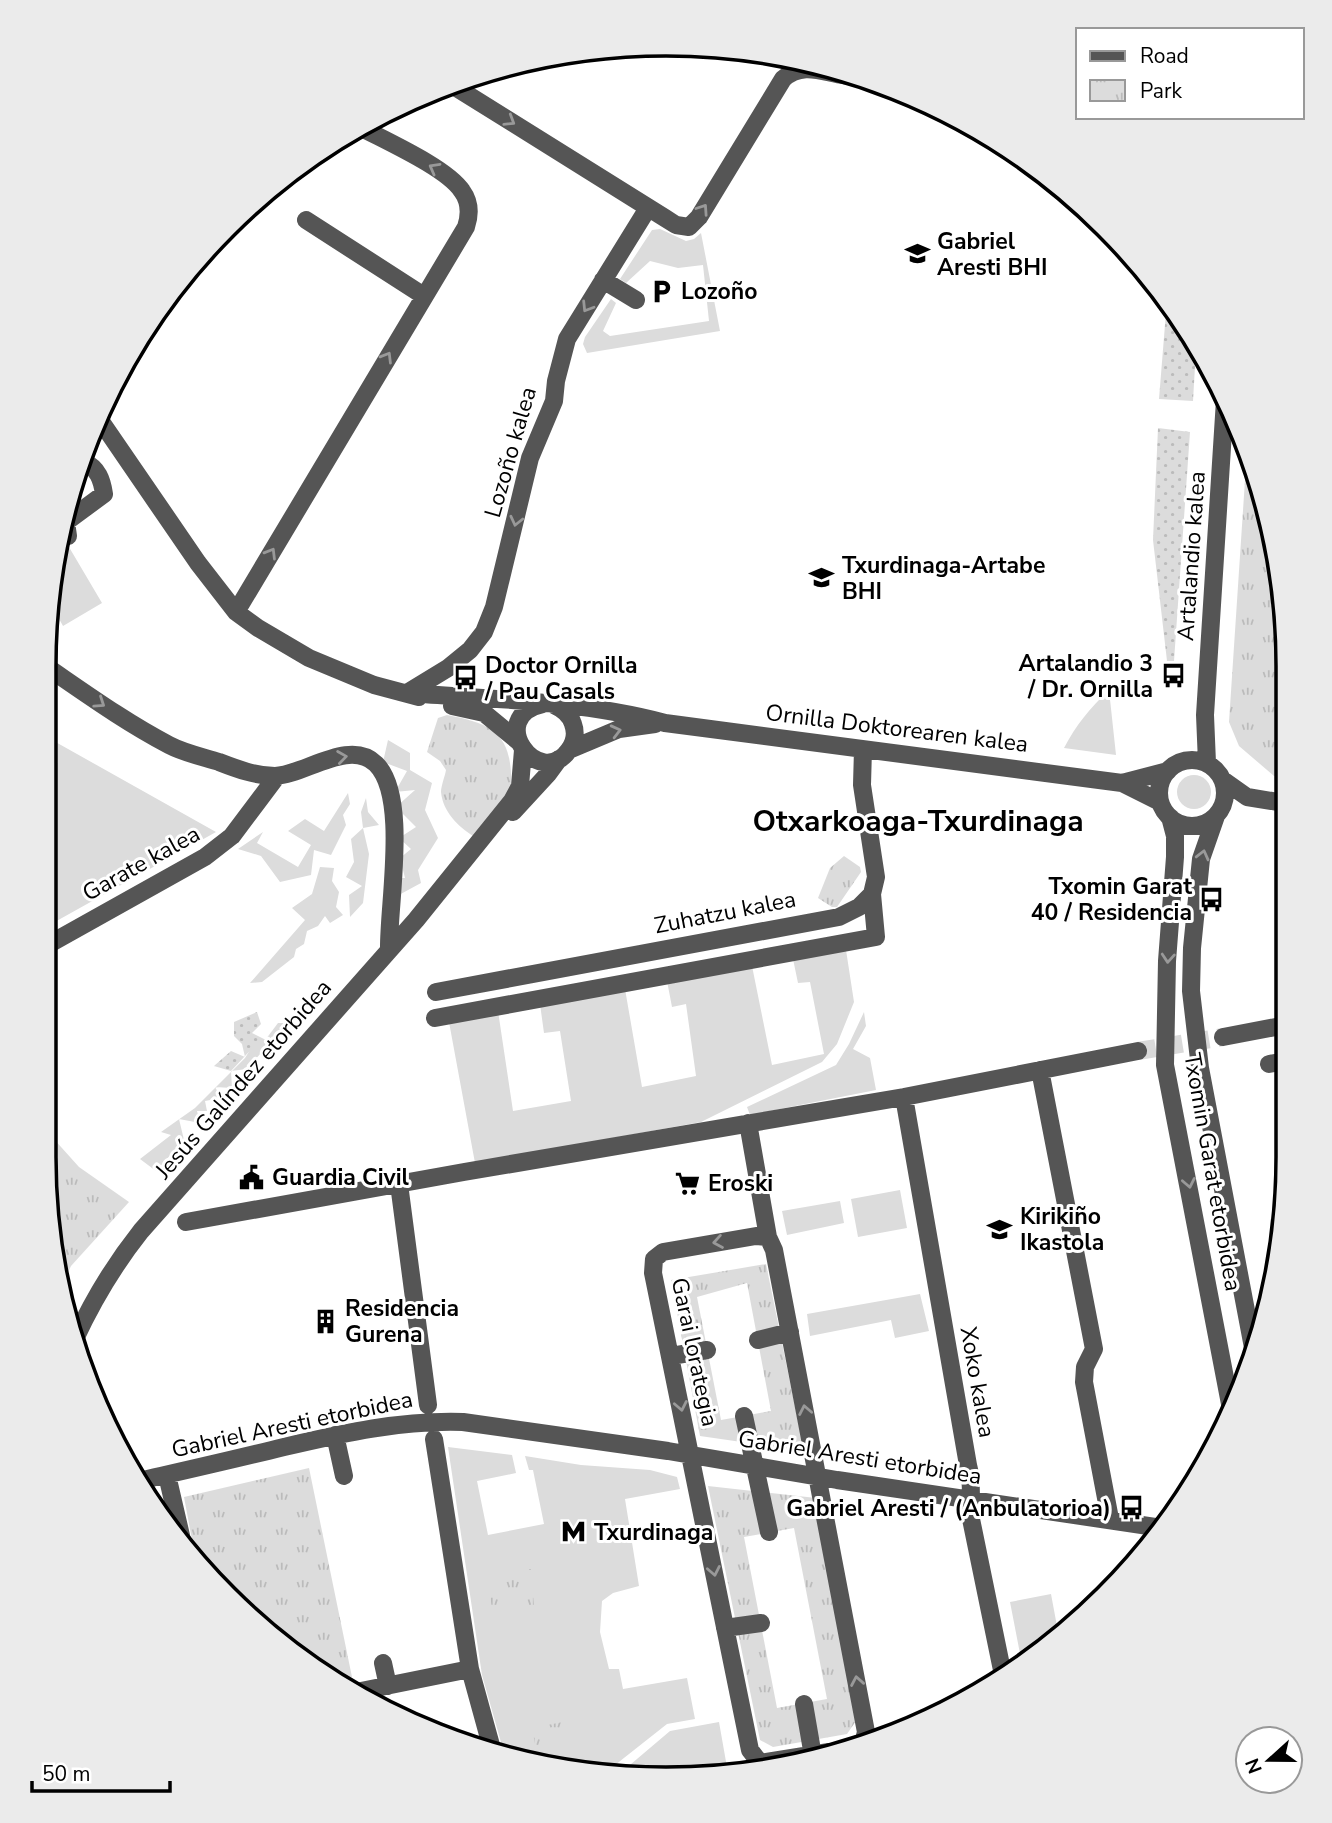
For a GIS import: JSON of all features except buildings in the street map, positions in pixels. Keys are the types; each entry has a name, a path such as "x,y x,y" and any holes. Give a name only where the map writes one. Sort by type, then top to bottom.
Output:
{"street":[{"path":"462,91 676,225 689,227 699,217 783,79 796,71"},
{"path":"236,612 466,227 468,204 463,191 449,177 370,133"},
{"name":"Lozoño kalea","path":"407,693 448,668 470,650 484,632 494,607 530,458 554,401 556,381 567,339 648,208"},
{"path":"306,220 424,296"},
{"path":"603,280 636,300"},
{"name":"Artalandio kalea","path":"1207,763 1205,715 1224,419"},
{"path":"105,427 198,563 236,612 309,658 374,685 484,713 521,746 539,761 564,754 575,735 572,720 562,708 549,704 531,708 522,717 517,729 521,746"},
{"path":"76,514 104,494 102,481 90,465"},
{"path":"56,673 121,717 171,746 248,772 277,776 334,757 351,755 365,756 375,763 384,775 394,831 389,950"},
{"name":"Ornilla Doktorearen kalea","path":"407,693 628,713 666,723 1122,783 1168,771"},
{"name":"Artalandio kalea","path":"1185,761 1205,715"},
{"name":"Ornilla Doktorearen kalea","path":"564,754 620,729 666,723"},
{"name":"Jesús Galíndez etorbidea","path":"464,863 512,801 520,786 521,746"},
{"path":"435,1018 876,937 872,894 876,877 862,785 863,749"},
{"name":"Jesús Galíndez etorbidea","path":"81,1328 96,1297 127,1249 464,863 564,754"},
{"path":"1247,797 1202,825 1194,826 1177,822 1165,809 1161,778 1185,761 1199,760 1213,767 1223,780 1247,797 1276,802"},
{"name":"Garate kalea","path":"56,940 223,845 277,776"},
{"path":"1219,813 1227,796 1223,780"},
{"name":"Ornilla Doktorearen kalea","path":"1122,783 1165,809"},
{"name":"Txomin Garat etorbidea","path":"1165,809 1175,836 1167,961 1165,1065 1228,1394"},
{"name":"Txomin Garat etorbidea","path":"1219,813 1201,859 1192,948 1191,991 1200,1068 1250,1332"},
{"name":"Zuhatzu kalea","path":"436,992 839,917 859,906 872,894"},
{"name":"Txomin Garat etorbidea","path":"1223,1037 1276,1027"},
{"path":"186,1222 904,1097 1138,1051"},
{"path":"1040,1070 1094,1349 1085,1367 1084,1382 1110,1519"},
{"name":"Xoko kalea","path":"904,1097 972,1479 971,1519 1001,1666"},
{"path":"748,1123 866,1734"},
{"name":"Gabriel Aresti etorbidea","path":"399,1184 428,1405"},
{"name":"Garai lorategia","path":"758,1760 750,1750 653,1273 654,1259 663,1252 756,1236 768,1237"},
{"path":"758,1340 790,1332"},
{"path":"671,1356 707,1350"},
{"path":"744,1416 769,1532"},
{"name":"Gabriel Aresti etorbidea","path":"148,1479 335,1435 396,1424 463,1422 1151,1526"},
{"path":"335,1435 344,1476"},
{"name":"Gabriel Aresti etorbidea","path":"433,1439 470,1669"},
{"path":"167,1475 177,1521"},
{"path":"725,1629 761,1623"},
{"path":"383,1663 388,1685"},
{"path":"369,1689 470,1669 490,1741"},
{"path":"804,1704 817,1748"}],"green space":[{"path":"660,229 686,241 701,233 720,331 587,353 583,344 585,337 611,299 616,303 603,331 610,336 709,321 703,265 678,268 650,261 626,283 620,279 652,230"},
{"path":"1166,317 1195,363 1193,401 1159,399"},
{"path":"1158,428 1190,432 1174,661 1167,661 1153,540"},
{"path":"1245,475 1271,586 1275,626 1276,776 1239,746 1229,722"},
{"path":"68,546 102,603 63,626 58,617"},
{"path":"1109,690 1116,755 1064,748 1084,717"},
{"path":"447,715 489,728 505,745 509,756 511,789 473,836 448,812 441,792 446,770 440,761 427,752 438,718"},
{"path":"388,740 410,753 410,770 432,783 425,810 438,838 418,870 421,883 397,896 399,878 405,878 400,858 411,849 399,838 416,827 396,807 415,790 395,792 407,771 383,762"},
{"path":"56,742 216,832 56,921"},
{"path":"1194,775 1206,780 1211,792 1206,804 1194,809 1182,804 1177,792 1182,780"},
{"path":"348,793 350,804 343,815 346,825 331,855 314,850 311,875 280,882 261,856 238,849 263,832 257,843 298,867 311,845 288,831 305,819 324,831"},
{"path":"366,798 368,812 379,825 363,828 361,812"},
{"path":"363,828 369,854 363,903 350,917 349,895 362,886 346,877 354,862 351,839"},
{"path":"844,856 860,867 861,872 837,907 832,907 818,898 830,868"},
{"path":"320,867 334,868 332,881 339,892 336,907 343,915 330,923 325,916 318,926 307,931 304,944 296,949 294,957 262,982 250,983 305,920 292,908 312,894"},
{"path":"846,950 854,1002 837,1044 822,1062 701,1122 475,1163 449,1022 498,1011 513,1111 571,1101 560,1031 544,1033 540,1004 625,989 642,1087 696,1076 686,1004 672,1007 667,981 752,966 772,1065 824,1054 810,982 798,983 793,959"},
{"path":"257,1012 261,1024 252,1033 266,1040 245,1056 242,1044 234,1036 234,1022"},
{"path":"864,1012 866,1026 853,1049 870,1058 876,1090 750,1115 747,1107 836,1065"},
{"path":"278,1023 287,1023 247,1069 232,1071 252,1047 266,1039"},
{"path":"231,1051 244,1057 231,1071 214,1066"},
{"path":"231,1072 232,1088 216,1087"},
{"path":"215,1088 221,1098 205,1101 207,1111 197,1111 200,1123 179,1119 195,1108"},
{"path":"179,1119 184,1140 156,1171 140,1159 171,1135 161,1132"},
{"path":"56,1141 79,1167 129,1202 71,1266 68,1273 57,1197"},
{"path":"900,1190 907,1228 858,1237 851,1199"},
{"path":"840,1201 844,1223 787,1235 782,1211"},
{"path":"766,1264 804,1451 700,1436 671,1280","holes":["747,1283 771,1411 721,1420 697,1297"]},
{"path":"920,1294 929,1331 895,1338 891,1320 810,1336 807,1314"},
{"path":"448,1447 512,1455 516,1473 477,1481 488,1535 544,1524 533,1470 529,1470 525,1456 581,1465 650,1470 677,1477 680,1489 625,1499 639,1586 613,1593 602,1601 600,1632 609,1669 619,1669 623,1689 687,1678 695,1719 667,1724 615,1765 547,1755 501,1744 482,1675"},
{"path":"309,1468 352,1677 327,1664 264,1616 207,1559 192,1541 184,1497"},
{"path":"708,1486 816,1498 856,1721 847,1734 773,1747 760,1740","holes":["794,1528 827,1699 777,1708 744,1537"]},
{"path":"531,1569 534,1607 492,1611 488,1572"},
{"path":"1051,1594 1057,1625 1020,1653 1010,1602"},
{"path":"563,1722 570,1759 537,1753 532,1728"},
{"path":"719,1722 726,1764 629,1766 670,1731"}],"tunnel":[{"path":"1138,1051 1223,1037"}],"place":[{"name":"Gabriel Aresti BHI","path":"917,254"},
{"name":"Lozoño","path":"661,291"},
{"name":"Txurdinaga-Artabe BHI","path":"822,578"},
{"name":"Artalandio 3 / Dr. Ornilla","path":"1173,676"},
{"name":"Doctor Ornilla / Pau Casals","path":"465,678"},
{"name":"Txomin Garat 40 / Residencia","path":"1212,899"},
{"name":"Guardia Civil","path":"252,1177"},
{"name":"Eroski","path":"688,1183"},
{"name":"Kirikiño Ikastola","path":"1000,1229"},
{"name":"Residencia Gurena","path":"325,1321"},
{"name":"Gabriel Aresti / (Anbulatorioa)","path":"1131,1508"},
{"name":"Txurdinaga","path":"574,1532"}],"district":[{"name":"Otxarkoaga-Txurdinaga","path":"918,821"}]}
